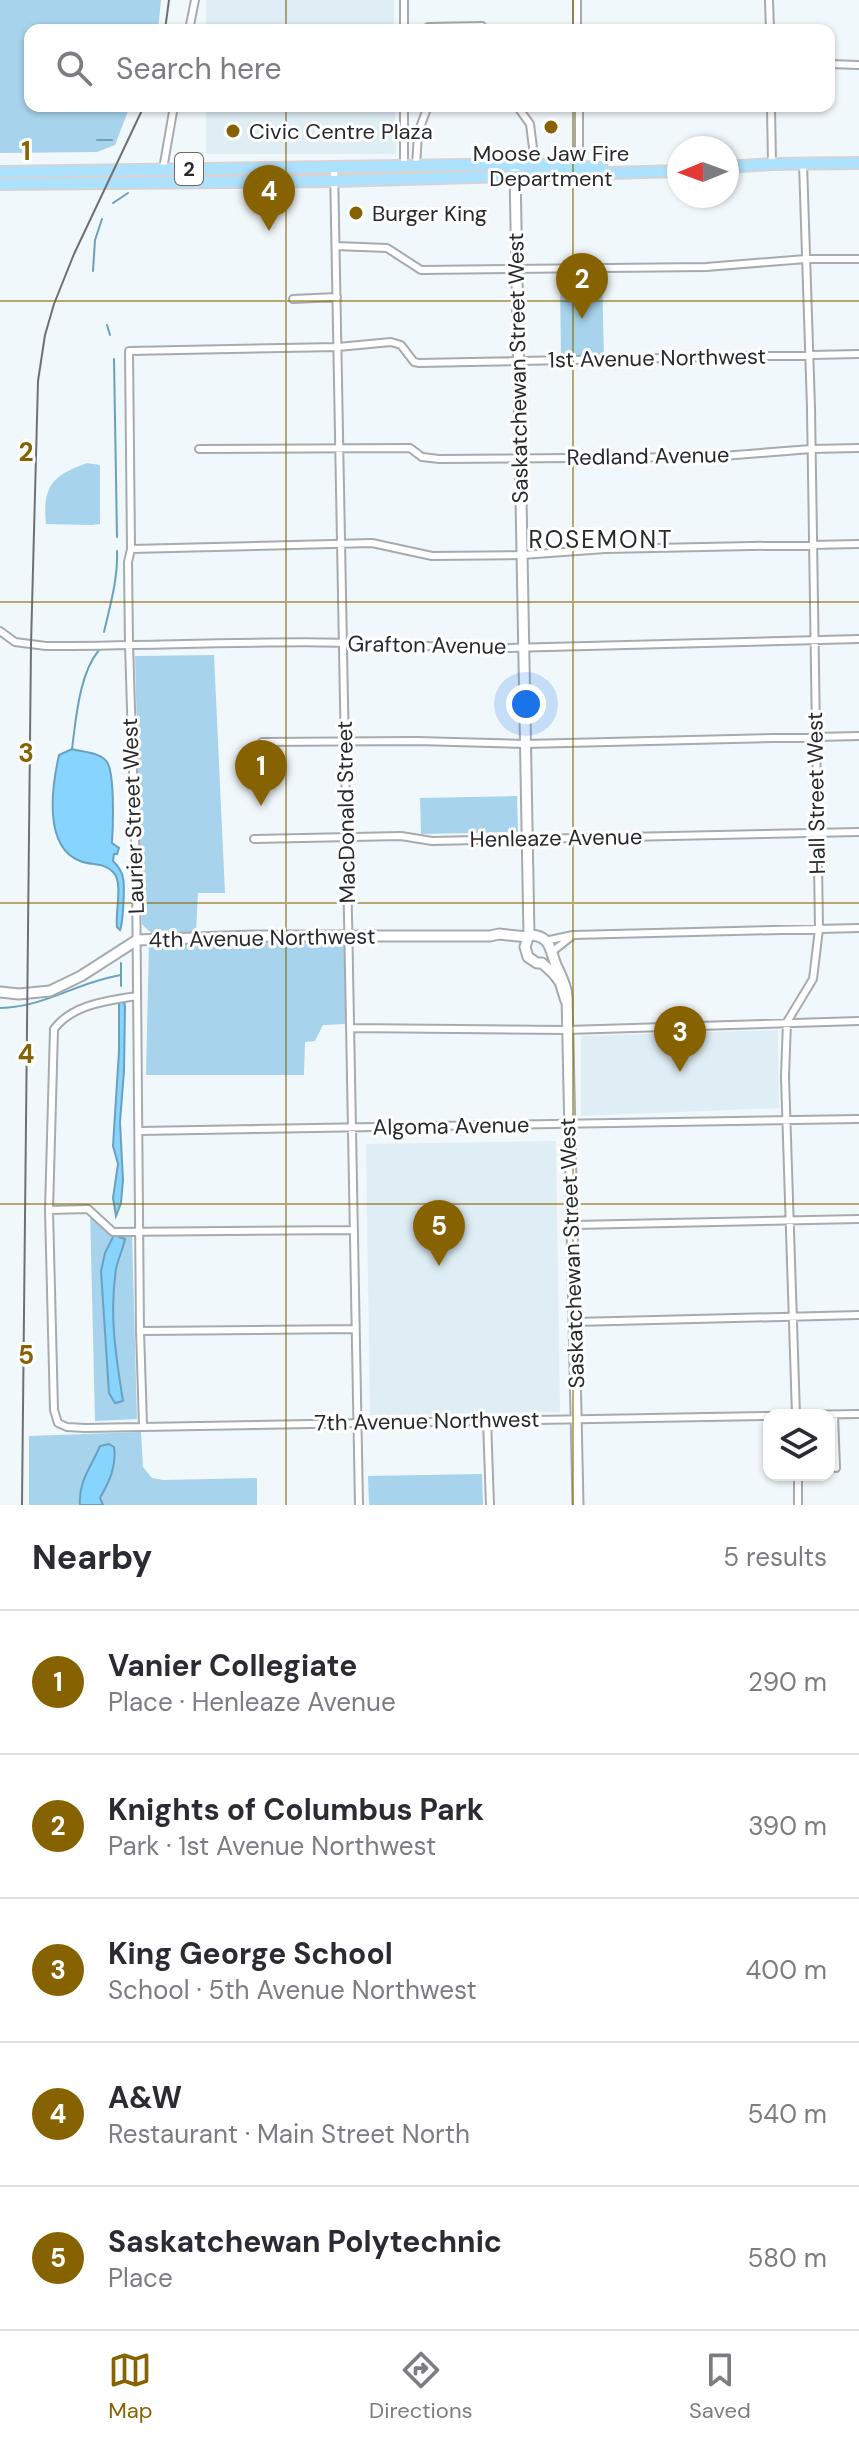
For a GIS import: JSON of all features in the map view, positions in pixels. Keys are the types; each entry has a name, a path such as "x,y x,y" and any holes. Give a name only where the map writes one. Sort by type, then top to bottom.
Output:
{"main road":[{"path":"739,166 859,163"},
{"name":"2","path":"0,184 335,181 515,170 535,164 579,171"},
{"name":"2","path":"0,172 334,167 667,172"}],"street":[{"path":"190,24 195,0"},
{"path":"404,0 404,24"},
{"path":"577,0 577,24"},
{"path":"769,0 770,24"},
{"path":"835,64 859,65"},
{"path":"163,169 173,112"},
{"path":"404,112 404,167"},
{"path":"416,167 418,133 426,112"},
{"path":"521,112 530,124 535,164"},
{"path":"579,112 579,171"},
{"path":"771,112 772,164"},
{"name":"Hall Street West","path":"787,1022 813,979 819,929 803,163"},
{"name":"MacDonald Street","path":"334,167 359,1505"},
{"name":"Saskatchewan Street West","path":"515,170 526,839 532,939 528,957 542,963 560,982 566,1001"},
{"path":"336,246 387,248 421,270 706,267 806,259 859,259"},
{"path":"293,299 337,297"},
{"name":"1st Avenue Northwest","path":"129,351 338,347 391,342 401,345 414,362 419,363 859,354"},
{"name":"Laurier Street West","path":"129,351 129,644 137,940 143,1425"},
{"name":"Redland Avenue","path":"199,449 410,448 422,457 439,459 520,459 710,457 859,448"},
{"path":"131,549 372,543 432,556 859,544"},
{"name":"Grafton Avenue","path":"0,631 15,642 31,645 328,642 468,649 859,639"},
{"path":"262,742 525,744 859,736"},
{"name":"Henleaze Avenue","path":"254,839 401,836 432,841 859,832"},
{"name":"4th Avenue Northwest","path":"0,992 50,991 81,976 137,940 348,935 490,936 515,940 573,935 859,928"},
{"path":"542,963 573,935"},
{"path":"532,939 553,953"},
{"name":"Saskatchewan Street West","path":"553,953 565,982 566,1001 574,1225 578,1505"},
{"path":"136,996 97,1002 62,1019 54,1029 49,1210 88,1209 113,1232 354,1230"},
{"path":"350,1028 567,1030 859,1021"},
{"path":"787,1022 786,1120 795,1409"},
{"name":"Algoma Avenue","path":"139,1131 859,1119"},
{"name":"7th Avenue Northwest","path":"49,1210 54,1410 58,1423 67,1427 763,1416"},
{"path":"574,1225 859,1219"},
{"path":"575,1322 859,1315"},
{"path":"140,1331 355,1329"},
{"path":"835,1415 859,1414"},
{"path":"487,1420 490,1505"},
{"path":"835,1442 836,1468"},
{"path":"798,1481 798,1505"}],"shaded area":[{"path":"0,0 161,0 159,24 24,24 24,112 128,112 115,145 97,152 0,153"},
{"path":"206,0 394,0 394,24 206,24"},
{"name":"Civic Centre Plaza","path":"206,112 395,112 396,154 206,154"},
{"path":"602,279 604,357 561,358 560,280"},
{"path":"87,463 100,465 100,524 46,524 46,500 52,484 66,472"},
{"path":"214,655 225,893 198,893 196,933 152,934 142,924 135,656"},
{"path":"72,749 100,756 110,768 112,843 119,848 113,861 121,871 124,882 120,930 117,927 118,884 114,873 107,867 80,861 68,854 55,829 53,798 59,755"},
{"path":"517,796 518,832 421,834 420,798"},
{"path":"346,939 347,1024 323,1025 315,1041 305,1042 304,1075 146,1075 149,942"},
{"path":"119,1001 124,1001 125,1007 120,1122 123,1180 121,1203 116,1216 113,1198 118,1164 113,1146"},
{"path":"778,1030 779,1108 581,1116 581,1036"},
{"path":"556,1141 560,1412 370,1415 366,1144"},
{"path":"90,1209 113,1229 132,1234 137,1419 95,1421"},
{"path":"114,1235 125,1239 114,1286 114,1336 123,1401 115,1403 109,1393 101,1271"},
{"path":"141,1432 143,1467 152,1478 257,1478 257,1505 29,1505 29,1436"},
{"path":"109,1444 114,1447 114,1461 100,1498 103,1505 80,1505 86,1475 100,1446"},
{"path":"482,1474 483,1505 369,1505 368,1476"}],"waterway":[{"path":"97,140 112,140"},
{"path":"113,203 128,193"},
{"path":"93,271 95,240 102,219"},
{"path":"107,325 110,335"},
{"path":"114,359 117,537"},
{"path":"104,632 115,582 117,551"},
{"path":"72,749 83,684 99,650"},
{"path":"121,963 121,986"},
{"path":"0,1008 47,999 121,975"}],"railway":[{"path":"166,24 169,0"},
{"path":"22,1505 31,645 38,381 45,335 54,304 74,254 141,112"}],"place":[{"name":"Moose Jaw Fire Department","path":"551,127"},
{"name":"Civic Centre Plaza","path":"233,131"},
{"name":"Burger King","path":"356,213"},
{"name":"A&W","path":"269,231"},
{"name":"Knights of Columbus Park","path":"582,319"},
{"name":"Vanier Collegiate","path":"261,806"},
{"name":"King George School","path":"680,1072"},
{"name":"Saskatchewan Polytechnic","path":"439,1266"}],"district":[{"name":"ROSEMONT","path":"601,539"}]}
